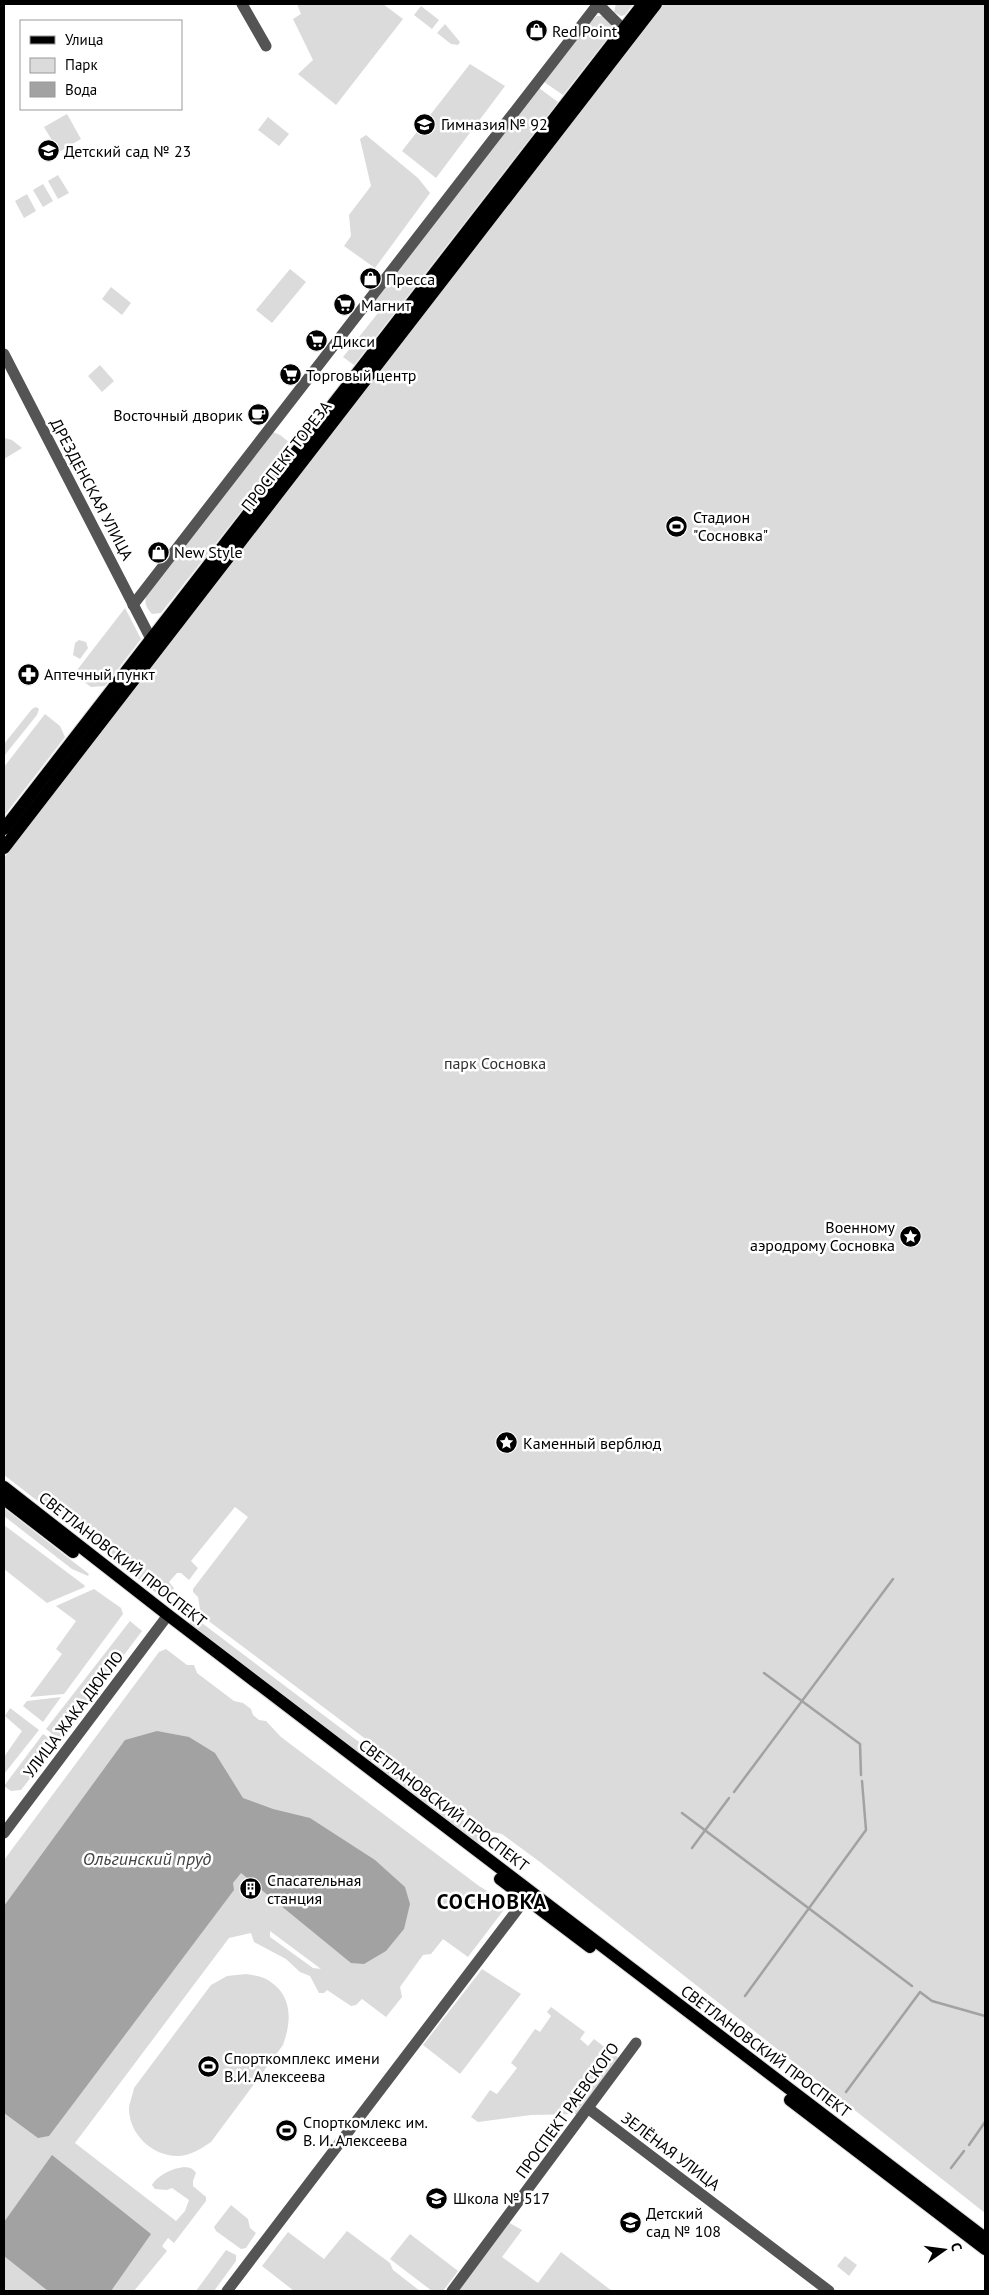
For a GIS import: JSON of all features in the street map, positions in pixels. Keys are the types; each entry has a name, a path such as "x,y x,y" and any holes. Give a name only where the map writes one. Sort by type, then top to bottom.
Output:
{"main road":[{"name":"ПРОСПЕКТ ТОРЕЗА","path":"4,848 627,33 642,4"},
{"name":"ПРОСПЕКТ ТОРЕЗА","path":"4,830 151,639 627,33 656,4"},
{"name":"СВЕТЛАНОВСКИЙ ПРОСПЕКТ","path":"4,1487 165,1618"},
{"name":"СВЕТЛАНОВСКИЙ ПРОСПЕКТ","path":"4,1499 165,1618 985,2238"},
{"name":"СВЕТЛАНОВСКИЙ ПРОСПЕКТ","path":"529,1895 985,2249"}],"street":[{"path":"242,4 266,46"},
{"path":"134,605 599,6 627,33"},
{"name":"ДРЕЗДЕНСКАЯ УЛИЦА","path":"4,354 151,639"},
{"name":"УЛИЦА ЖАКА ДЮКЛО","path":"4,1833 165,1618"},
{"path":"227,2291 529,1895"},
{"name":"ПРОСПЕКТ РАЕВСКОГО","path":"452,2291 636,2044"},
{"name":"ЗЕЛЁНАЯ УЛИЦА","path":"589,2109 829,2291"}],"green space":[{"path":"297,4 383,4 403,19 336,105 298,74 313,60 293,19 301,14"},
{"path":"616,4 633,4 625,15 621,16 614,12"},
{"name":"парк Сосновка","path":"664,4 985,4 985,2213 540,1862 502,1834 488,1831 198,1613 200,1609 198,1597 193,1592 193,1589 248,1517 235,1507 191,1561 198,1568 189,1580 181,1573 177,1573 169,1582 174,1588 173,1590 168,1594 159,1595 4,1475 4,858"},
{"path":"421,6 439,20 432,29 414,15"},
{"path":"597,16 603,16 611,24 613,31 563,95 544,82 590,22"},
{"path":"445,24 460,42 458,45 451,44 437,33"},
{"path":"470,64 505,86 436,178 402,151"},
{"path":"539,88 558,102 354,365 343,357 382,308 374,301"},
{"path":"67,114 81,139 59,152 44,127"},
{"path":"268,117 289,134 279,146 258,130"},
{"path":"366,135 418,178 430,193 375,268 344,246 351,236 349,215 371,186 360,139"},
{"path":"58,175 69,193 58,199 48,181"},
{"path":"43,184 53,201 43,207 33,190"},
{"path":"27,194 36,211 24,218 15,201"},
{"path":"290,269 306,282 272,323 256,310"},
{"path":"111,287 131,303 122,315 102,299"},
{"path":"100,365 114,381 102,392 88,376"},
{"path":"273,432 293,445 161,613 152,614 146,604 147,592"},
{"path":"4,438 12,440 22,448 4,459"},
{"path":"125,608 141,639 105,686 91,687 74,674"},
{"path":"79,640 86,642 88,648 80,659 73,655 75,643"},
{"path":"36,707 39,709 37,715 4,756 4,744 32,709"},
{"path":"45,714 60,726 65,737 4,816 4,767"},
{"path":"4,1508 89,1574 88,1576 72,1569 4,1516"},
{"path":"4,1525 85,1587 47,1603 4,1569"},
{"path":"94,1589 121,1608 123,1614 64,1694 30,1697 62,1654 56,1649 76,1621 56,1606"},
{"path":"194,1617 486,1838 478,1848 187,1626"},
{"path":"130,1621 142,1631 60,1740 46,1729"},
{"path":"166,1649 187,1665 194,1665 197,1673 234,1701 243,1703 251,1709 253,1715 259,1720 266,1721 281,1737 479,1886 504,1901 506,1907 468,1957 443,1939 431,1954 423,1955 400,1987 402,1997 386,2017 362,1999 356,2005 351,2006 327,1990 324,1993 319,1993 310,1976 300,1972 286,1959 254,1942 251,1933 229,1938 75,2143 176,2221 185,2211 189,2200 172,2188 167,2190 155,2189 152,2185 160,2176 181,2167 192,2169 196,2173 193,2186 206,2197 206,2201 174,2243 168,2238 162,2246 167,2251 134,2291 4,2291 4,1860 159,1652","holes":["270,1931 321,1969 313,1968 270,1937"]},
{"path":"61,1697 43,1722 23,1706 27,1701"},
{"path":"10,1708 39,1730 4,1774 4,1757 22,1731 5,1716"},
{"path":"43,1734 57,1744 21,1790 11,1791 4,1786"},
{"path":"482,1969 521,1994 460,2074 423,2045"},
{"name":"Спорткомплекс имени В.И. Алексеева","path":"246,1974 266,1979 275,1985 286,2000 289,2017 283,2045 211,2142 196,2151 179,2156 160,2153 144,2142 133,2126 129,2107 134,2088 211,1985 227,1976"},
{"path":"551,2007 585,2032 580,2039 588,2046 594,2039 620,2059 581,2114 531,2115 478,2122 471,2117 490,2090 497,2094 517,2068 511,2063 535,2029 540,2032 551,2016 547,2012"},
{"path":"231,2205 248,2219 250,2228 256,2233 246,2248 241,2249 216,2231 214,2227"},
{"path":"508,2222 522,2230 502,2257 538,2283 561,2252 612,2291 457,2291"},
{"path":"347,2231 390,2263 393,2270 420,2291 294,2291 262,2266 288,2232 324,2259"},
{"path":"410,2234 458,2271 443,2291 432,2291 390,2259"},
{"path":"226,2250 236,2255 236,2261 214,2291 196,2291"},
{"path":"845,2256 857,2265 849,2276 837,2266"}],"water":[{"name":"Ольгинский пруд","path":"157,1731 189,1737 215,1753 243,1798 273,1809 310,1818 375,1860 405,1887 410,1904 404,1929 386,1951 364,1964 351,1963 241,1873 233,1883 234,1890 49,2136 38,2138 4,2113 4,1906 125,1740"},
{"path":"52,2155 151,2234 111,2291 48,2291 4,2256 4,2222"}],"waterway":[{"path":"734,1792 893,1579"},
{"path":"764,1673 860,1744 861,1775"},
{"path":"745,1996 866,1830 862,1781"},
{"path":"692,1848 729,1798"},
{"path":"682,1813 912,1986"},
{"path":"846,2092 920,1992 932,2001 985,2016"},
{"path":"969,2145 985,2122"},
{"path":"951,2168 964,2151"}],"place":[{"name":"Red Point","path":"536,31"},
{"name":"Гимназия № 92","path":"425,124"},
{"name":"Детский сад № 23","path":"48,151"},
{"name":"Пресса","path":"370,279"},
{"name":"Магнит","path":"345,305"},
{"name":"Дикси","path":"316,341"},
{"name":"Торговый центр","path":"290,375"},
{"name":"Восточный дворик","path":"259,415"},
{"name":"Стадион \"Сосновка\"","path":"677,526"},
{"name":"New Style","path":"158,552"},
{"name":"Аптечный пункт","path":"28,674"},
{"name":"Военному аэродрому Сосновка","path":"911,1236"},
{"name":"Каменный верблюд","path":"507,1443"},
{"name":"Спасательная станция","path":"251,1889"},
{"name":"Спорткомплекс имени В.И. Алексеева","path":"208,2067"},
{"name":"Спорткомлекс им. В. И. Алексеева","path":"287,2131"},
{"name":"Школа № 517","path":"437,2198"},
{"name":"Детский сад № 108","path":"630,2222"}],"district":[{"name":"СОСНОВКА","path":"492,1902"}]}
